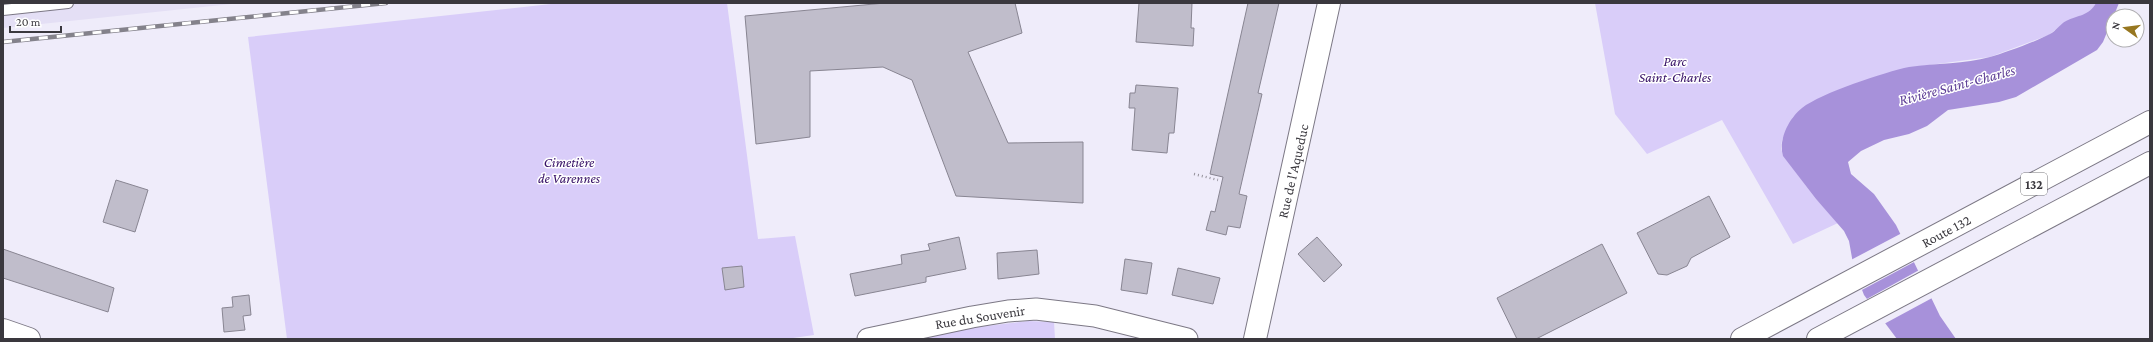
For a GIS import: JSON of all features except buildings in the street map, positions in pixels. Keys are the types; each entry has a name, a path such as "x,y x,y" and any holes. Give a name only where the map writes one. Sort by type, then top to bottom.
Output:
{"main road":[{"name":"Rue de l'Aqueduc","path":"1256,339 1329,3"},
{"name":"Route 132","path":"1742,339 2150,122"},
{"name":"132","path":"1818,339 2150,163"},
{"path":"3,330 29,339"}],"street":[{"name":"Rue du Souvenir","path":"868,339 972,317 1008,311 1036,309 1095,316 1187,339"}],"lane":[{"path":"3,10 68,3"}],"path":[{"path":"1194,174 1218,180"}],"shaded area":[{"path":"3,3 241,3 3,28"}],"green space":[{"name":"Cimetière de Varennes","path":"560,3 727,3 758,239 795,236 814,335 786,339 287,339 248,37"},
{"name":"Parc Saint-Charles","path":"1595,3 2096,3 2092,10 2085,15 2065,22 2049,35 1990,57 1907,68 1846,88 1793,117 1782,140 1781,148 1783,155 1816,199 1838,223 1793,244 1722,120 1647,154 1615,114"},
{"path":"1028,321 1054,322 1055,339 921,339 970,328"}],"water":[{"name":"Rivière Saint-Charles","path":"2096,3 2119,3 2117,8 2105,8 2105,37 2097,50 2016,97 1999,102 1948,110 1927,126 1909,134 1884,140 1861,151 1848,162 1851,174 1874,194 1896,225 1940,316 1956,339 1897,339 1864,295 1854,269 1849,241 1844,231 1816,199 1783,156 1783,136 1789,123 1802,108 1823,96 1838,90 1885,73 1909,67 1971,61 2004,53 2050,34 2066,21 2087,13"}],"pier":[{"path":"1902,233 1916,261 1860,291 1849,261"},
{"path":"1921,269 1934,297 1884,324 1865,300"}],"railway":[{"path":"3,42 386,3"}]}
